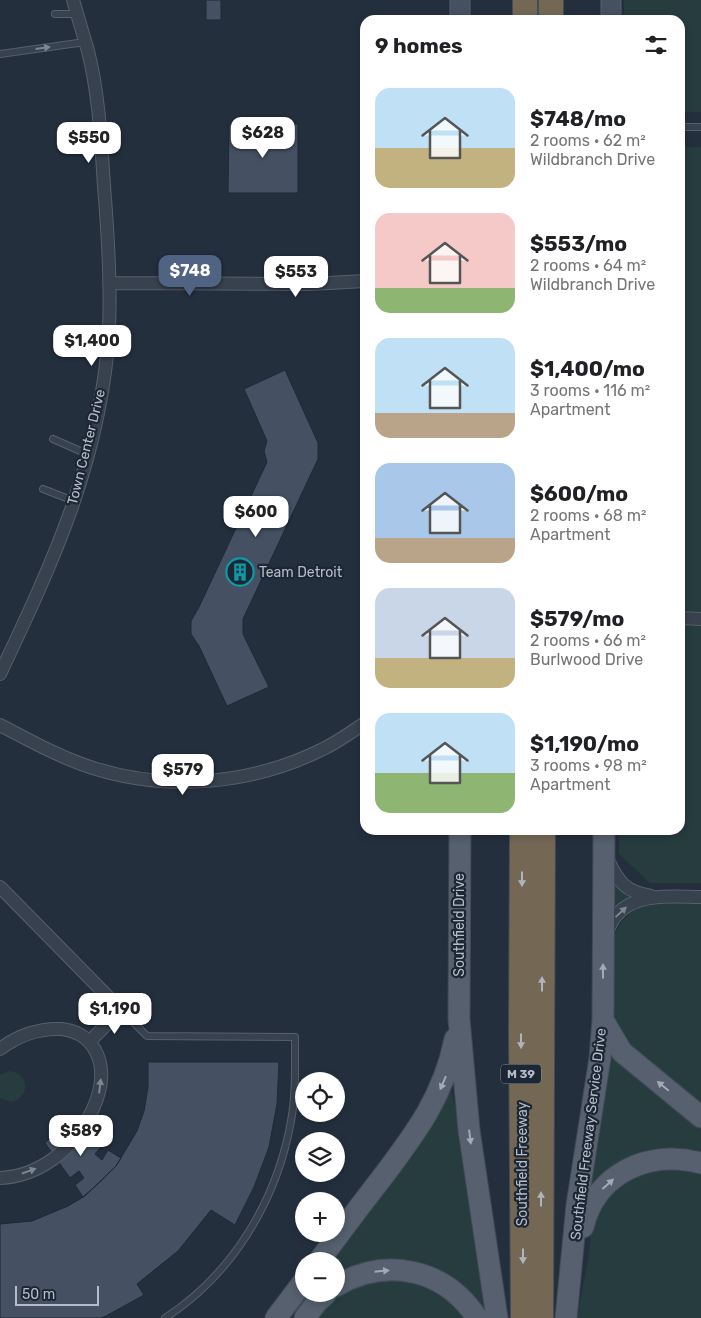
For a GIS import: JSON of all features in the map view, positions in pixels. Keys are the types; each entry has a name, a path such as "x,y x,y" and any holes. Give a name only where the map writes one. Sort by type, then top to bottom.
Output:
{"highway":[{"path":"525,0 525,15"},
{"path":"551,0 551,15"},
{"name":"Southfield Freeway","path":"522,835 523,1318"},
{"name":"Southfield Freeway","path":"541,1318 543,835"}],"main road":[{"path":"460,0 460,15"},
{"path":"611,0 611,15"},
{"name":"Southfield Drive","path":"459,1019 460,835"},
{"name":"Southfield Freeway Service Drive","path":"566,1318 577,1205 600,1058 603,1020 604,840"},
{"path":"326,1252 428,1113 449,1066 459,1019"},
{"path":"459,1019 470,1138 496,1318"},
{"path":"603,1020 622,1052 701,1117"},
{"path":"571,1276 585,1218 596,1197 604,1187 617,1176 649,1161 676,1158 701,1163"},
{"path":"345,1282 379,1270 408,1271 436,1280 452,1290 463,1299 477,1318"},
{"path":"276,1318 295,1293"},
{"path":"305,1318 317,1302"}],"street":[{"name":"Town Center Drive","path":"0,674 53,560 74,501 87,454 105,370 109,330 108,235 100,139 95,90 85,42 72,0"},
{"path":"109,283 310,284 360,281"},
{"path":"310,284 360,288"},
{"path":"685,618 701,619"},
{"path":"0,725 60,755 88,766 132,777 177,782 228,779 276,768 324,749 360,726"},
{"path":"604,840 613,872 626,888 636,894 655,897 701,897"},
{"path":"0,887 121,1010 90,1041"},
{"path":"603,945 609,925 623,908 635,901 655,897"},
{"path":"0,1049 26,1035 54,1029 69,1030 80,1034 90,1041 97,1053 101,1082 98,1096 81,1131 56,1158 21,1174 0,1178"}],"lane":[{"path":"54,14 77,14"},
{"path":"0,54 85,42"},
{"path":"685,126 701,127"},
{"path":"53,439 87,454"},
{"path":"43,489 74,501"},
{"path":"121,1010 147,1036 295,1037 295,1084 292,1119 282,1163 260,1215 230,1258 211,1280 165,1318"}],"green space":[{"path":"624,0 701,0 701,112 685,112 685,15 624,15"},
{"path":"685,147 701,147 701,883 650,883 619,854 619,835 685,835"},
{"path":"614,883 631,895 631,897 613,908"},
{"path":"659,902 701,902 701,1108 628,1048 611,1021 614,935 622,921 634,910"},
{"path":"612,1052 701,1123 701,1157 671,1152 589,1195 608,1054"},
{"path":"10,1071 21,1076 25,1086 22,1096 11,1102 0,1098 0,1075"},
{"path":"450,1087 467,1155 491,1318 448,1278 345,1279 345,1252 331,1252 338,1242 345,1242 345,1232"},
{"path":"650,1169 701,1171 701,1318 577,1318 588,1260 592,1226 603,1203 620,1183"},
{"path":"368,1280 424,1281 470,1318 315,1318 329,1302 345,1302 345,1289"}],"building":[{"path":"206,0 221,0 221,20 206,20"},
{"path":"229,124 298,124 298,193 228,193"},
{"name":"Team Detroit","path":"285,370 318,443 318,459 243,619 243,634 269,687 227,706 199,646 191,634 191,621 267,462 264,451 267,441 244,389"},
{"path":"148,1062 279,1062 277,1104 269,1147 254,1187 235,1225 211,1210 178,1251 137,1284 144,1295 101,1318 0,1318 0,1224 32,1221 68,1206 85,1196 116,1166 137,1131 144,1111 148,1087"},
{"path":"67,1121 103,1145 95,1154 102,1160 108,1150 121,1158 116,1166 83,1197 75,1185 84,1178 79,1171 70,1178 45,1143"}],"place":[{"name":"Team Detroit","path":"240,572"}]}
